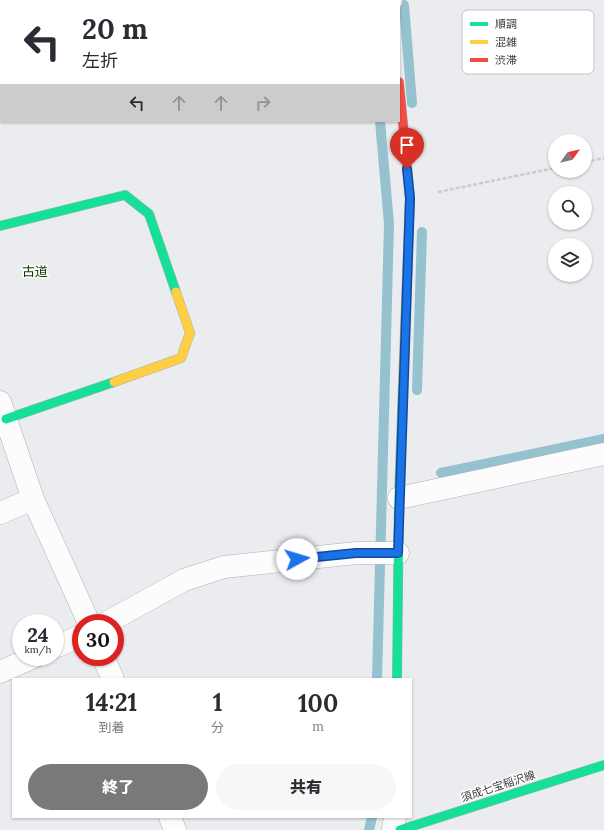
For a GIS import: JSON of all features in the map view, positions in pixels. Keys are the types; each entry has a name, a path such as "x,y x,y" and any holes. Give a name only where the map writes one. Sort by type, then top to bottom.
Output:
{"street":[{"path":"398,678 391,553 399,498 410,198 400,93"},
{"path":"0,226 125,195 149,214 190,333 182,358 3,410 33,499 85,614"},
{"path":"399,498 604,454"},
{"path":"0,513 33,499"},
{"path":"122,614 184,580 224,567 356,553 391,553"},
{"path":"0,672 14,666"},
{"path":"108,666 113,678"},
{"name":"須成七宝稲沢線","path":"400,830 604,765"},
{"path":"170,818 176,830"},
{"path":"393,830 395,818"}],"path":[{"path":"592,161 604,158"},
{"path":"410,198 548,169"}],"waterway":[{"path":"404,5 412,103"},
{"path":"377,678 389,224 380,122"},
{"path":"417,390 422,232"},
{"path":"441,473 604,439"},
{"path":"369,830 372,818"}],"traffic: fast":[{"path":"0,226 125,195 149,214 176,292"},
{"path":"6,419 114,382"},
{"path":"397,678 399,498 403,384"},
{"path":"400,830 604,765"}],"traffic: slow":[{"path":"403,384 410,198 406,155"},
{"path":"114,382 181,358 190,333 176,292"}],"traffic: jam":[{"path":"400,92 406,155"}],"district":[{"name":"古道","path":"35,271"}],"route":[{"path":"297,559 356,553 398,553 399,482 410,198 407,169"}]}
